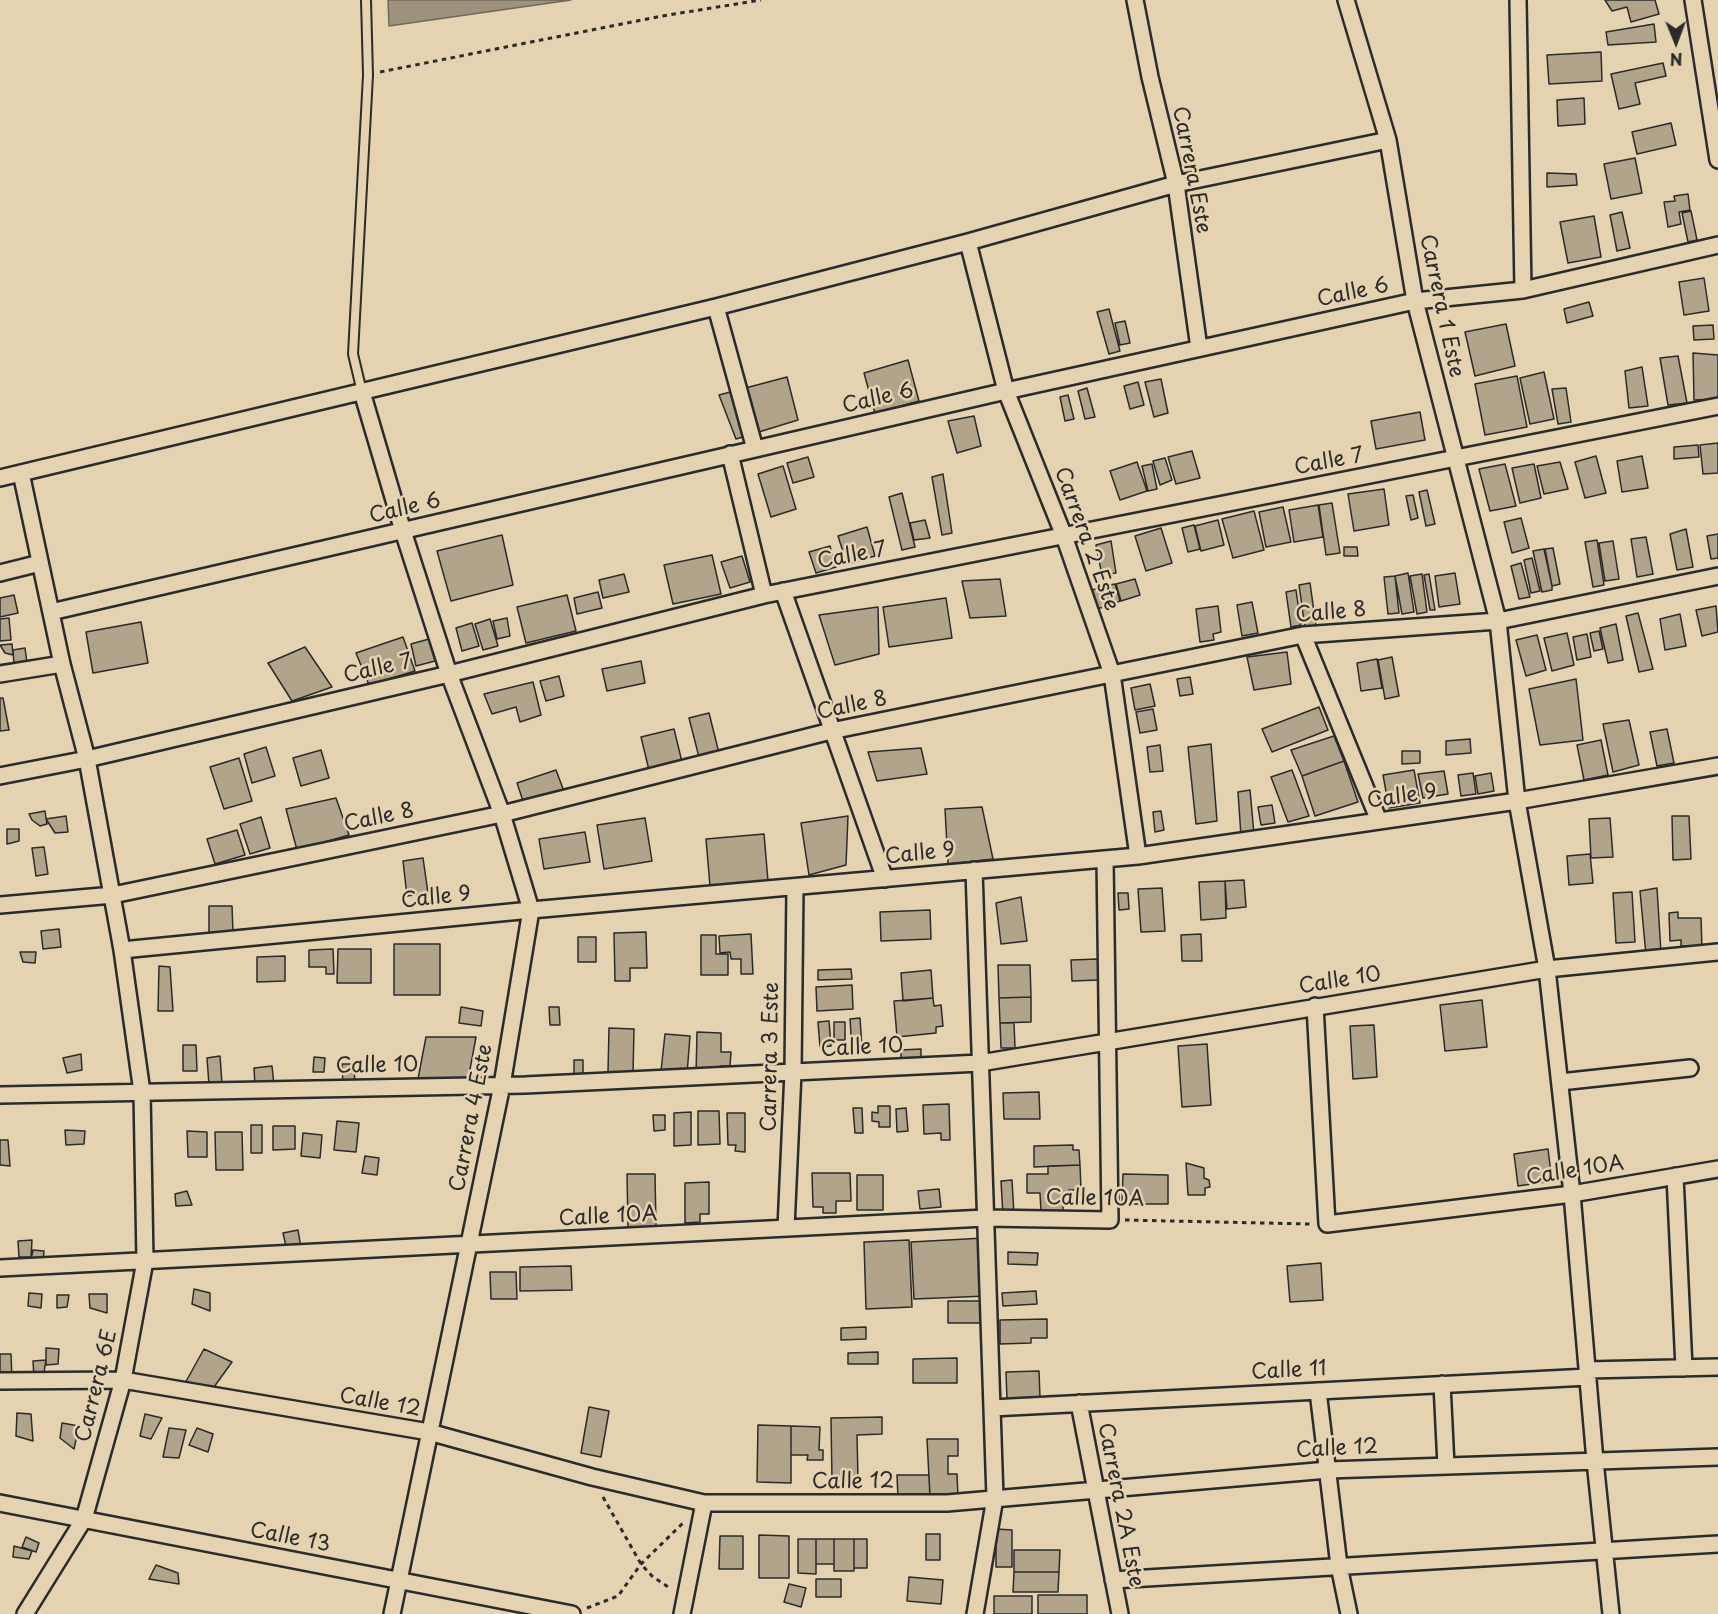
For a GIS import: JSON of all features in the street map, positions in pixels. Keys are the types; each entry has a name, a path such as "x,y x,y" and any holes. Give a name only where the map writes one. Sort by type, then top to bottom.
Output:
{"street":[{"name":"Carrera Este","path":"1135,0 1150,77 1176,184 1199,348"},
{"name":"Carrera 1 Este","path":"1346,0 1389,140 1415,301 1498,621 1517,801 1547,969 1560,1082 1611,1614"},
{"path":"1518,0 1522,290"},
{"path":"1693,0 1718,160"},
{"path":"0,478 716,307 968,242 1176,184 1389,140"},
{"name":"Carrera 2 Este","path":"968,242 1006,391 1064,536 1112,674 1138,856"},
{"name":"Calle 6","path":"51,612 730,454 1199,348 1415,301 1522,290 1718,245"},
{"path":"716,307 755,449"},
{"name":"Carrera 4 Este","path":"362,392 449,674 502,814 531,910 502,1085 392,1614"},
{"name":"Calle 7","path":"0,776 87,759 449,674 764,595 1718,406"},
{"path":"730,454 764,595"},
{"name":"Carrera 6E","path":"21,473 62,664 87,759 123,950 142,1092 145,1261 123,1380 84,1519 25,1614"},
{"path":"0,573 40,562"},
{"name":"Calle 8","path":"0,905 113,895 502,814 831,731 1303,635 1498,621 1718,576"},
{"path":"783,591 885,879"},
{"path":"1303,635 1379,821"},
{"path":"0,675 62,664"},
{"name":"Calle 9","path":"123,950 531,910 1138,856 1517,801 1718,766"},
{"path":"1105,859 1110,1220"},
{"path":"974,870 995,1498 975,1614"},
{"name":"Carrera 3 Este","path":"786,1228 793,1072 795,887"},
{"name":"Calle 10","path":"0,1095 502,1085 980,1063 1547,969 1718,952"},
{"path":"1316,1006 1327,1224"},
{"path":"1560,1082 1690,1068"},
{"name":"Calle 10A","path":"1327,1224 1572,1194 1718,1169"},
{"path":"1675,1176 1684,1368"},
{"name":"Calle 10A","path":"0,1268 986,1218 1110,1220"},
{"name":"Calle 11","path":"992,1408 1718,1367"},
{"name":"Calle 12","path":"0,1381 123,1380 429,1432 592,1477 704,1503 946,1503 1328,1470 1718,1457"},
{"path":"1442,1384 1446,1466"},
{"path":"1318,1391 1339,1566 1348,1614"},
{"name":"Carrera 2A Este","path":"1079,1403 1120,1614"},
{"name":"Calle 13","path":"0,1503 577,1612"},
{"path":"682,1614 704,1503"},
{"path":"1113,1580 1718,1544"}],"lane":[{"path":"362,392 353,354 368,75 366,0"}],"path":[{"path":"368,75 662,16 761,0"},
{"name":"Calle 10A","path":"1110,1220 1327,1224"},
{"path":"592,1477 641,1564 652,1576 685,1598"},
{"path":"577,1612 618,1596 641,1564 704,1503"}],"shaded area":[{"path":"388,0 571,0 389,26"}],"building":[{"path":"1605,0 1655,0 1659,14 1631,22 1627,7 1612,11"},
{"path":"1654,24 1656,42 1608,45 1606,32"},
{"path":"1601,52 1602,81 1549,84 1547,55"},
{"path":"1663,63 1666,76 1635,83 1640,104 1619,109 1611,74"},
{"path":"1584,98 1585,124 1558,126 1557,100"},
{"path":"1671,123 1676,145 1637,154 1632,132"},
{"path":"1635,158 1642,193 1611,199 1604,164"},
{"path":"1547,173 1576,174 1577,185 1547,187"},
{"path":"1688,194 1690,210 1679,212 1681,224 1668,227 1664,202 1675,201 1674,196"},
{"path":"1691,211 1697,240 1688,242 1682,213"},
{"path":"1622,212 1630,248 1617,251 1610,215"},
{"path":"1594,216 1601,257 1568,263 1560,222"},
{"path":"1704,278 1709,311 1684,315 1679,282"},
{"path":"1589,302 1593,316 1567,323 1564,309"},
{"path":"1109,309 1120,351 1109,354 1097,312"},
{"path":"1125,321 1130,343 1120,345 1115,323"},
{"path":"1506,324 1515,366 1475,376 1465,332"},
{"path":"1713,325 1714,339 1694,340 1693,326"},
{"path":"1693,353 1718,355 1718,399 1694,400"},
{"path":"1678,356 1687,403 1668,405 1660,358"},
{"path":"908,360 919,401 875,413 864,373"},
{"path":"1642,367 1648,406 1629,408 1625,371"},
{"path":"1544,372 1554,419 1530,424 1520,378"},
{"path":"1517,376 1527,427 1485,435 1475,384"},
{"path":"787,377 798,420 736,439 719,395"},
{"path":"1161,379 1168,413 1154,417 1145,382"},
{"path":"1138,382 1144,405 1130,409 1124,386"},
{"path":"1087,388 1095,417 1085,419 1078,391"},
{"path":"1566,388 1571,422 1558,424 1552,389"},
{"path":"1068,395 1074,419 1065,421 1060,397"},
{"path":"1420,412 1425,440 1376,449 1371,421"},
{"path":"974,416 981,446 957,453 948,421"},
{"path":"1718,443 1718,473 1703,474 1700,445"},
{"path":"1698,445 1699,457 1674,459 1674,447"},
{"path":"1192,451 1200,478 1176,484 1168,457"},
{"path":"1596,456 1606,493 1585,498 1575,462"},
{"path":"1642,456 1648,488 1622,492 1617,461"},
{"path":"808,457 814,477 793,483 787,463"},
{"path":"1165,458 1172,480 1160,485 1153,461"},
{"path":"1137,462 1147,491 1120,500 1110,471"},
{"path":"1560,462 1568,489 1544,494 1537,466"},
{"path":"1152,464 1157,489 1148,491 1142,466"},
{"path":"1505,464 1516,506 1490,511 1479,469"},
{"path":"1534,464 1541,498 1520,503 1512,468"},
{"path":"783,466 796,509 771,517 758,474"},
{"path":"943,474 952,533 942,535 932,477"},
{"path":"1384,489 1389,525 1354,531 1348,494"},
{"path":"1427,490 1435,524 1426,526 1419,492"},
{"path":"902,493 915,547 902,550 889,497"},
{"path":"1413,495 1418,518 1411,520 1406,496"},
{"path":"1332,503 1340,553 1326,555 1319,505"},
{"path":"1318,505 1323,537 1294,542 1289,510"},
{"path":"1283,507 1291,542 1266,547 1259,512"},
{"path":"1254,511 1264,550 1233,558 1222,519"},
{"path":"1521,518 1529,548 1512,553 1504,522"},
{"path":"925,520 930,538 914,540 910,523"},
{"path":"1218,520 1224,545 1201,551 1195,526"},
{"path":"1194,525 1200,549 1188,552 1182,528"},
{"path":"867,527 875,556 847,564 838,536"},
{"path":"1161,528 1172,563 1146,571 1135,536"},
{"path":"1686,529 1693,567 1677,570 1670,534"},
{"path":"1718,534 1718,558 1711,559 1707,536"},
{"path":"502,535 513,585 451,601 437,551"},
{"path":"1646,537 1653,574 1637,577 1631,539"},
{"path":"1597,540 1604,585 1593,587 1585,542"},
{"path":"1111,541 1116,573 1102,575 1096,545"},
{"path":"1613,541 1619,579 1605,581 1599,543"},
{"path":"830,546 836,567 816,573 809,552"},
{"path":"1344,547 1357,547 1358,556 1344,556"},
{"path":"1553,548 1560,584 1552,586 1545,549"},
{"path":"1544,549 1552,590 1542,592 1533,551"},
{"path":"712,555 721,594 673,604 664,565"},
{"path":"742,556 750,582 730,588 721,562"},
{"path":"1532,558 1540,591 1531,593 1524,560"},
{"path":"1521,563 1530,597 1519,599 1511,566"},
{"path":"1408,573 1414,612 1402,614 1395,576"},
{"path":"1455,573 1460,604 1439,607 1435,576"},
{"path":"624,574 629,592 603,598 599,580"},
{"path":"1422,574 1427,612 1417,614 1410,576"},
{"path":"1429,574 1435,610 1430,610 1424,575"},
{"path":"1395,576 1399,613 1388,614 1384,577"},
{"path":"1000,579 1006,616 970,618 962,581"},
{"path":"1135,579 1140,595 1121,601 1116,584"},
{"path":"1310,583 1316,626 1305,628 1299,585"},
{"path":"1115,584 1120,601 1110,605 1105,586"},
{"path":"1103,587 1107,606 1097,609 1092,590"},
{"path":"1296,590 1301,625 1291,627 1286,592"},
{"path":"598,592 602,608 577,614 574,598"},
{"path":"14,595 18,613 0,617 0,598"},
{"path":"567,595 576,631 526,643 517,607"},
{"path":"946,598 952,638 889,647 883,607"},
{"path":"1252,602 1258,633 1242,636 1237,605"},
{"path":"1218,606 1221,632 1213,634 1214,640 1200,642 1196,609"},
{"path":"1716,606 1718,632 1702,636 1696,610"},
{"path":"878,607 879,654 835,665 819,615"},
{"path":"1638,613 1653,669 1639,672 1626,616"},
{"path":"1680,614 1686,646 1665,650 1660,619"},
{"path":"9,618 11,640 0,641 0,619"},
{"path":"507,618 510,636 497,639 493,621"},
{"path":"490,619 498,646 483,650 475,624"},
{"path":"141,622 148,663 93,673 86,632"},
{"path":"472,623 479,646 462,651 456,628"},
{"path":"1616,624 1623,660 1608,663 1600,628"},
{"path":"1599,631 1603,649 1594,651 1590,633"},
{"path":"1567,633 1574,665 1552,671 1544,638"},
{"path":"1587,634 1591,657 1577,660 1573,637"},
{"path":"1537,635 1546,670 1526,676 1516,640"},
{"path":"403,637 415,671 369,685 356,653"},
{"path":"429,639 435,661 416,666 411,644"},
{"path":"12,644 13,655 5,653 0,645"},
{"path":"305,647 332,687 292,701 268,663"},
{"path":"25,648 27,663 14,664 13,650"},
{"path":"1287,652 1291,684 1254,690 1247,657"},
{"path":"1392,657 1399,696 1385,699 1378,660"},
{"path":"1377,659 1382,688 1361,691 1357,663"},
{"path":"641,661 645,683 607,691 602,669"},
{"path":"559,676 564,696 546,701 540,681"},
{"path":"1190,677 1193,694 1180,696 1177,679"},
{"path":"1576,679 1583,740 1540,745 1529,689"},
{"path":"533,682 541,715 520,722 516,707 492,714 484,694"},
{"path":"1150,684 1155,706 1135,710 1131,688"},
{"path":"0,698 3,698 9,730 0,731"},
{"path":"1319,707 1328,730 1272,752 1262,729"},
{"path":"1153,709 1157,730 1140,733 1136,712"},
{"path":"709,713 720,757 700,761 689,718"},
{"path":"1629,720 1639,765 1613,772 1603,724"},
{"path":"674,729 682,762 649,770 641,737"},
{"path":"1667,729 1674,763 1657,766 1650,732"},
{"path":"1334,736 1344,761 1302,776 1291,750"},
{"path":"1470,739 1471,753 1446,755 1446,741"},
{"path":"1601,740 1608,775 1584,780 1577,745"},
{"path":"1211,744 1217,821 1196,824 1188,747"},
{"path":"1160,745 1163,771 1150,772 1147,747"},
{"path":"266,747 275,776 252,783 244,754"},
{"path":"921,748 927,774 877,781 868,752"},
{"path":"321,750 329,778 301,786 293,758"},
{"path":"1402,751 1420,751 1420,763 1402,764"},
{"path":"239,758 252,801 224,809 210,767"},
{"path":"1344,761 1358,802 1315,816 1302,776"},
{"path":"556,770 565,794 525,807 517,783"},
{"path":"1292,770 1309,816 1288,822 1271,777"},
{"path":"1414,770 1420,803 1389,808 1383,775"},
{"path":"1444,771 1448,794 1423,798 1418,774"},
{"path":"1473,773 1476,794 1461,796 1458,775"},
{"path":"1491,773 1494,791 1478,794 1475,776"},
{"path":"1250,790 1254,834 1241,836 1238,792"},
{"path":"336,798 349,835 297,850 286,809"},
{"path":"1272,805 1275,823 1261,825 1258,807"},
{"path":"982,807 993,859 948,864 945,809"},
{"path":"45,811 47,824 40,826 32,820 29,814"},
{"path":"1161,811 1164,830 1155,832 1153,812"},
{"path":"66,816 68,832 55,833 46,819"},
{"path":"848,816 846,865 809,875 801,823"},
{"path":"1672,816 1689,816 1691,859 1673,860"},
{"path":"261,817 270,848 250,854 240,824"},
{"path":"645,818 652,861 604,869 597,825"},
{"path":"1610,818 1613,857 1591,858 1589,819"},
{"path":"7,829 19,829 19,841 7,844"},
{"path":"237,830 245,855 215,864 207,839"},
{"path":"585,832 590,862 544,869 539,839"},
{"path":"764,834 768,881 710,886 706,839"},
{"path":"44,847 48,874 36,876 32,848"},
{"path":"1590,854 1593,883 1569,885 1567,856"},
{"path":"423,858 428,893 407,896 403,861"},
{"path":"1244,880 1246,907 1227,909 1225,881"},
{"path":"1225,881 1226,918 1201,920 1199,882"},
{"path":"1162,888 1165,931 1141,932 1138,889"},
{"path":"1657,888 1661,953 1646,955 1640,891"},
{"path":"1632,892 1635,942 1616,943 1613,893"},
{"path":"1118,893 1128,893 1129,909 1119,910"},
{"path":"1021,897 1027,941 1001,944 996,903"},
{"path":"209,906 232,906 233,933 209,934"},
{"path":"930,910 931,939 881,941 880,912"},
{"path":"1678,912 1678,918 1701,918 1702,950 1694,950 1694,946 1681,946 1681,940 1670,941 1669,913"},
{"path":"59,929 61,947 43,949 41,931"},
{"path":"646,932 647,968 630,968 630,981 615,981 614,933"},
{"path":"751,934 753,974 741,974 741,959 731,959 730,952 720,953 719,936"},
{"path":"1201,934 1202,961 1182,961 1181,935"},
{"path":"701,935 716,935 716,954 728,954 728,975 701,975"},
{"path":"578,937 596,937 596,962 578,962"},
{"path":"394,944 440,944 440,995 394,995"},
{"path":"333,949 334,974 326,974 326,967 309,967 309,950"},
{"path":"338,949 371,949 371,983 337,983"},
{"path":"20,952 36,952 35,963 23,962"},
{"path":"285,956 285,981 257,982 257,957"},
{"path":"1098,959 1099,980 1072,981 1071,960"},
{"path":"998,965 1030,965 1031,997 999,998"},
{"path":"159,966 170,967 173,1011 158,1011"},
{"path":"851,969 852,979 818,980 818,970"},
{"path":"931,970 933,998 903,1001 901,973"},
{"path":"852,985 853,1009 817,1011 816,987"},
{"path":"1031,997 1031,1022 1000,1023 999,998"},
{"path":"933,998 934,1006 941,1005 943,1026 936,1027 936,1033 897,1037 894,1001"},
{"path":"1482,1000 1487,1047 1445,1051 1440,1005"},
{"path":"461,1007 483,1011 481,1026 459,1023"},
{"path":"549,1007 559,1007 560,1025 550,1025"},
{"path":"860,1018 862,1048 852,1049 850,1019"},
{"path":"829,1021 831,1046 820,1047 818,1022"},
{"path":"834,1022 845,1022 845,1040 834,1040"},
{"path":"1000,1023 1014,1023 1015,1048 1001,1048"},
{"path":"1374,1025 1377,1077 1353,1079 1350,1026"},
{"path":"609,1028 634,1029 633,1073 608,1072"},
{"path":"697,1032 721,1033 721,1052 731,1052 730,1066 720,1066 719,1074 696,1074"},
{"path":"665,1034 690,1036 687,1074 661,1071"},
{"path":"426,1037 476,1037 468,1080 418,1079"},
{"path":"1207,1044 1211,1105 1182,1107 1178,1046"},
{"path":"183,1045 196,1045 197,1071 183,1071"},
{"path":"921,1049 921,1065 901,1065 901,1050"},
{"path":"81,1054 82,1070 67,1073 63,1058"},
{"path":"220,1056 222,1084 209,1085 207,1058"},
{"path":"314,1057 325,1058 324,1072 313,1072"},
{"path":"574,1060 583,1060 583,1077 574,1077"},
{"path":"342,1064 354,1064 355,1085 343,1085"},
{"path":"272,1066 274,1085 255,1086 254,1068"},
{"path":"1039,1092 1040,1119 1004,1119 1003,1093"},
{"path":"949,1104 950,1140 941,1140 941,1133 924,1134 923,1105"},
{"path":"878,1106 890,1106 890,1127 879,1127 879,1122 872,1121 872,1112 878,1113"},
{"path":"853,1108 862,1108 863,1133 855,1133"},
{"path":"906,1108 908,1131 897,1132 896,1109"},
{"path":"698,1111 719,1111 720,1144 698,1145"},
{"path":"691,1112 691,1145 674,1146 674,1113"},
{"path":"727,1113 745,1113 745,1152 735,1151 736,1145 728,1145"},
{"path":"653,1115 665,1115 665,1130 654,1131"},
{"path":"337,1121 359,1123 356,1152 334,1150"},
{"path":"251,1125 262,1125 262,1153 251,1153"},
{"path":"273,1126 295,1126 295,1149 273,1150"},
{"path":"65,1130 85,1131 84,1144 66,1145"},
{"path":"187,1131 207,1132 207,1157 188,1157"},
{"path":"215,1132 242,1132 243,1170 216,1170"},
{"path":"303,1133 322,1135 320,1158 301,1156"},
{"path":"0,1140 8,1140 10,1166 0,1165"},
{"path":"1073,1145 1073,1150 1079,1150 1080,1165 1034,1167 1034,1146"},
{"path":"1548,1149 1552,1181 1518,1186 1514,1154"},
{"path":"365,1156 379,1158 377,1175 362,1173"},
{"path":"1186,1163 1204,1168 1204,1178 1209,1180 1210,1187 1205,1188 1205,1195 1188,1195"},
{"path":"1080,1165 1081,1190 1069,1190 1069,1205 1063,1205 1063,1211 1041,1212 1040,1193 1027,1193 1027,1174 1048,1174 1048,1166"},
{"path":"812,1173 850,1173 851,1201 836,1201 836,1213 823,1213 823,1207 813,1207"},
{"path":"627,1174 655,1174 656,1227 628,1227"},
{"path":"1123,1174 1168,1175 1168,1204 1122,1204"},
{"path":"857,1175 883,1175 883,1210 857,1210"},
{"path":"1012,1180 1014,1215 1003,1216 1001,1181"},
{"path":"709,1182 709,1214 700,1214 700,1222 685,1223 685,1183"},
{"path":"939,1189 941,1207 920,1209 918,1191"},
{"path":"187,1191 192,1205 176,1206 175,1194"},
{"path":"298,1230 301,1248 287,1251 283,1233"},
{"path":"984,1238 987,1296 914,1299 911,1242"},
{"path":"32,1240 31,1257 19,1257 18,1241"},
{"path":"909,1240 912,1307 866,1309 864,1242"},
{"path":"33,1250 44,1251 43,1263 30,1264"},
{"path":"1008,1252 1038,1253 1037,1265 1008,1264"},
{"path":"1321,1263 1323,1300 1290,1302 1287,1266"},
{"path":"571,1266 572,1290 520,1291 520,1267"},
{"path":"490,1272 516,1272 517,1299 491,1299"},
{"path":"194,1289 210,1293 210,1311 192,1304"},
{"path":"1036,1291 1037,1304 1003,1306 1002,1293"},
{"path":"29,1293 42,1294 41,1308 28,1306"},
{"path":"89,1294 107,1294 107,1313 90,1308"},
{"path":"57,1295 69,1295 67,1307 57,1308"},
{"path":"948,1301 980,1301 980,1323 948,1323"},
{"path":"1047,1319 1047,1338 1031,1338 1031,1343 1000,1344 1000,1320"},
{"path":"866,1327 866,1339 841,1340 841,1328"},
{"path":"46,1348 59,1349 58,1364 46,1365"},
{"path":"204,1349 232,1362 209,1394 184,1385"},
{"path":"878,1352 878,1364 848,1364 848,1353"},
{"path":"0,1354 11,1354 12,1380 0,1380"},
{"path":"957,1358 957,1383 913,1383 913,1359"},
{"path":"46,1360 43,1378 34,1378 33,1361"},
{"path":"1039,1371 1040,1398 1007,1399 1006,1372"},
{"path":"589,1407 609,1411 601,1457 581,1453"},
{"path":"17,1413 31,1414 33,1441 16,1436"},
{"path":"145,1414 162,1418 151,1439 140,1436"},
{"path":"882,1417 882,1434 857,1435 858,1481 832,1481 831,1418"},
{"path":"62,1423 79,1426 74,1449 60,1438"},
{"path":"758,1425 791,1426 791,1483 757,1482"},
{"path":"791,1426 820,1427 819,1450 823,1450 823,1460 807,1460 808,1455 791,1455"},
{"path":"169,1428 186,1430 179,1458 163,1457"},
{"path":"197,1428 213,1434 208,1452 189,1445"},
{"path":"927,1439 958,1439 958,1456 948,1456 948,1474 957,1474 958,1497 930,1497"},
{"path":"897,1475 929,1475 930,1497 898,1498"},
{"path":"996,1529 1012,1530 1012,1567 996,1567"},
{"path":"926,1534 940,1534 940,1560 926,1560"},
{"path":"759,1535 789,1536 789,1578 759,1578"},
{"path":"720,1536 743,1536 743,1569 719,1569"},
{"path":"26,1537 39,1543 36,1552 22,1547"},
{"path":"798,1539 816,1539 816,1574 798,1573"},
{"path":"816,1539 834,1539 834,1564 816,1564"},
{"path":"834,1539 854,1539 854,1571 834,1571"},
{"path":"854,1539 867,1539 867,1568 854,1568"},
{"path":"14,1546 32,1551 29,1559 13,1557"},
{"path":"1014,1550 1060,1550 1059,1572 1014,1572"},
{"path":"156,1565 178,1573 179,1584 149,1579"},
{"path":"1014,1572 1059,1572 1058,1592 1013,1592"},
{"path":"909,1577 943,1580 941,1604 907,1601"},
{"path":"816,1579 841,1579 841,1597 816,1597"},
{"path":"789,1584 806,1588 801,1607 784,1602"},
{"path":"1038,1595 1087,1595 1087,1614 1038,1614"},
{"path":"994,1596 1032,1596 1032,1614 994,1614"}]}
